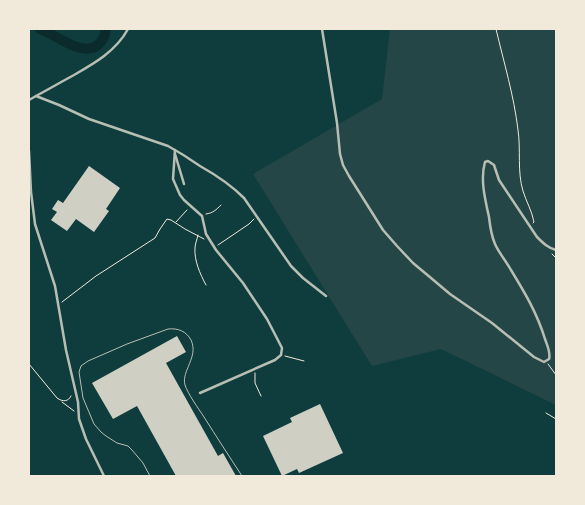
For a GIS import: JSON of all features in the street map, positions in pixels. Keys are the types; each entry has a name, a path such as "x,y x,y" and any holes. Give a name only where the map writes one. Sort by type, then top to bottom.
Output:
{"street":[{"path":"29,100 100,60 111,51 128,29"},
{"path":"322,29 337,123 340,154 343,164 383,230 413,263 450,294 492,323 534,357 544,362 549,360 550,356 534,309 495,244 489,220 484,187 483,173 485,162 488,160 494,165 499,180 541,241 550,248 556,250"},
{"path":"36,96 89,119 157,142 175,151 237,190 291,266 303,278 326,296"},
{"path":"175,151 184,184"},
{"path":"175,151 173,179 180,195 200,214 204,221 206,234 210,241 225,263 243,284 267,319 282,348 281,355 275,360 200,393"},
{"path":"29,152 31,192 35,224 56,286 66,350 78,402 82,430 104,476"}],"lane":[{"path":"150,476 143,464 128,446 117,443 101,432 94,424 83,398 79,378 80,369 81,366 88,361 168,329 179,329 190,338 193,347 192,356 184,380 186,386 197,407 242,476"}],"path":[{"path":"496,29 516,113 520,141 521,182 534,222 531,227"},
{"path":"176,222 190,206"},
{"path":"200,214 211,213 221,206"},
{"path":"214,247 249,224 254,219 255,215"},
{"path":"59,306 63,301 96,276 155,238 168,219 210,241"},
{"path":"198,236 195,256 206,284"},
{"path":"281,355 304,361"},
{"path":"547,361 556,375"},
{"path":"29,364 57,398 79,415"},
{"path":"256,368 255,383 261,396"},
{"path":"62,401 70,398 75,390"},
{"path":"546,413 556,419"}],"shaded area":[{"path":"390,29 556,29 556,405 441,349 372,366 253,174 382,99"}],"building":[{"path":"89,166 120,188 106,209 109,211 94,232 76,219 67,231 51,220 57,212 52,209 58,200 63,203"},
{"path":"177,336 186,352 166,363 218,456 223,453 236,476 176,476 137,406 113,419 92,383"},
{"path":"320,404 343,453 299,473 297,469 282,476 263,436 292,422 290,418"}],"waterway":[{"path":"40,29 73,46 86,49 94,48 98,45 104,38 106,29"}]}
